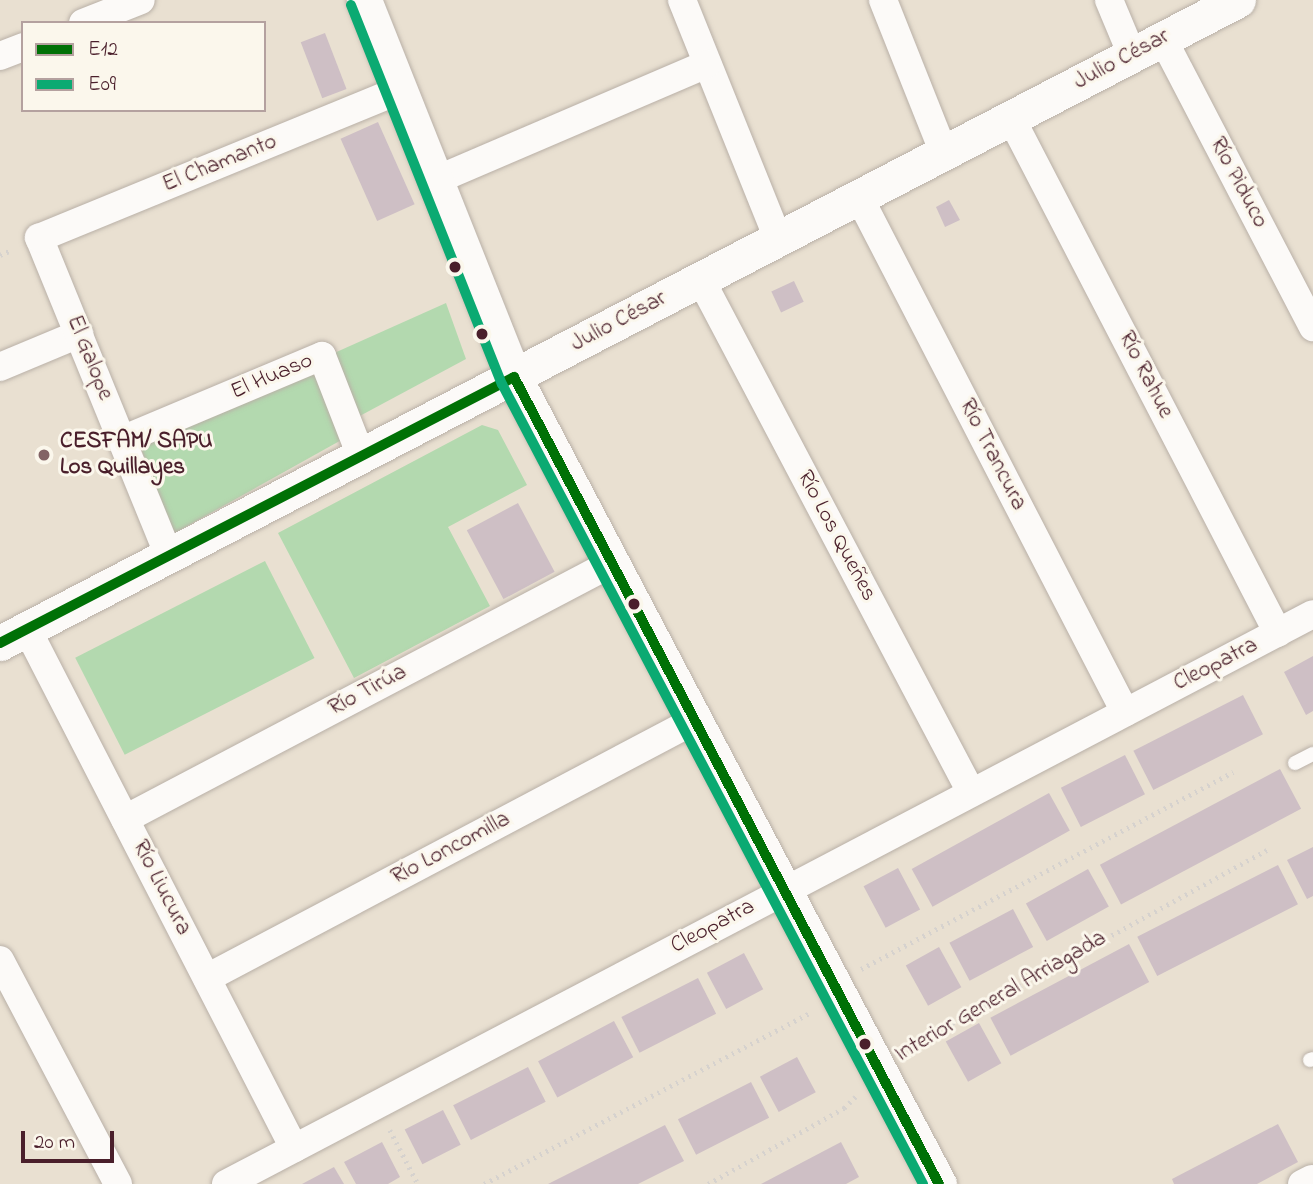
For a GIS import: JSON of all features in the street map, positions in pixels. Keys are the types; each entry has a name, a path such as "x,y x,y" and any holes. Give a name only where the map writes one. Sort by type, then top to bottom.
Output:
{"street":[{"path":"88,21 141,0"},
{"path":"364,0 514,377 939,1184"},
{"path":"682,0 778,239"},
{"path":"883,0 944,153"},
{"path":"1110,0 1132,55"},
{"name":"Julio César","path":"14,636 1238,0"},
{"name":"Río Piduco","path":"1163,39 1313,327"},
{"path":"0,56 21,48"},
{"path":"436,180 708,64"},
{"name":"El Chamanto","path":"39,238 400,90"},
{"name":"Río Rahue","path":"1011,118 1278,632"},
{"name":"Río Trancura","path":"859,197 1125,712"},
{"name":"El Galope","path":"39,238 169,556"},
{"name":"Río Los Queñes","path":"701,280 971,792"},
{"path":"0,367 79,334"},
{"name":"El Huaso","path":"122,440 322,356 361,456"},
{"name":"Río Tirúa","path":"125,819 612,563"},
{"name":"Cleopatra","path":"226,1184 1313,614"},
{"name":"Río Liucura","path":"14,636 125,819 294,1148"},
{"name":"Río Loncomilla","path":"207,978 695,720"},
{"path":"0,960 118,1184"}],"lane":[{"path":"1295,763 1313,754"}],"path":[{"name":"Interior General Arriagada","path":"708,1184 844,1108 880,1070 927,1035 1270,848"},
{"path":"377,1104 418,1184"}],"green space":[{"path":"446,303 466,359 356,418 332,354"},
{"path":"317,367 345,438 173,534 139,443"},
{"path":"482,425 498,430 527,485 448,527 490,606 354,678 278,533"},
{"path":"265,561 314,658 125,755 75,658"}],"building":[{"path":"325,33 347,89 322,98 301,42"},
{"path":"378,122 415,204 377,221 341,139"},
{"path":"949,200 960,220 945,227 936,207"},
{"path":"794,281 804,302 781,312 771,292"},
{"path":"518,503 555,572 503,599 467,530"},
{"path":"1313,656 1313,711 1306,715 1284,672"},
{"path":"1243,695 1263,734 1153,790 1133,751"},
{"path":"1125,755 1145,794 1081,827 1061,788"},
{"path":"1280,769 1301,809 1121,905 1100,865"},
{"path":"1049,793 1070,831 933,907 912,869"},
{"path":"1313,847 1313,896 1307,899 1287,860"},
{"path":"1278,865 1298,904 1157,976 1137,937"},
{"path":"898,868 920,909 886,928 864,886"},
{"path":"1088,869 1109,907 1047,941 1026,903"},
{"path":"1013,909 1033,947 970,981 949,943"},
{"path":"1129,944 1149,982 1011,1056 990,1018"},
{"path":"939,947 961,987 928,1006 906,965"},
{"path":"744,953 763,989 726,1009 707,973"},
{"path":"698,978 716,1014 640,1053 621,1017"},
{"path":"614,1021 633,1057 557,1098 538,1061"},
{"path":"979,1023 1001,1063 968,1082 946,1041"},
{"path":"797,1057 816,1092 779,1112 760,1077"},
{"path":"528,1067 546,1102 471,1140 453,1105"},
{"path":"751,1082 769,1118 696,1155 678,1119"},
{"path":"443,1110 461,1145 422,1164 405,1130"},
{"path":"1278,1124 1298,1162 1257,1184 1174,1184 1172,1179"},
{"path":"665,1125 684,1161 638,1184 548,1184"},
{"path":"382,1142 400,1177 388,1184 356,1184 344,1162"},
{"path":"841,1142 859,1177 846,1184 761,1184"},
{"path":"334,1167 344,1184 302,1184"}],"transit line":[{"name":"E09","path":"351,5 502,384 923,1184"},
{"name":"E12","path":"514,377 939,1184"},
{"name":"E12","path":"0,643 514,377"}],"place":[{"name":"CESFAM/ SAPU Los Quillayes","path":"44,455"}]}
